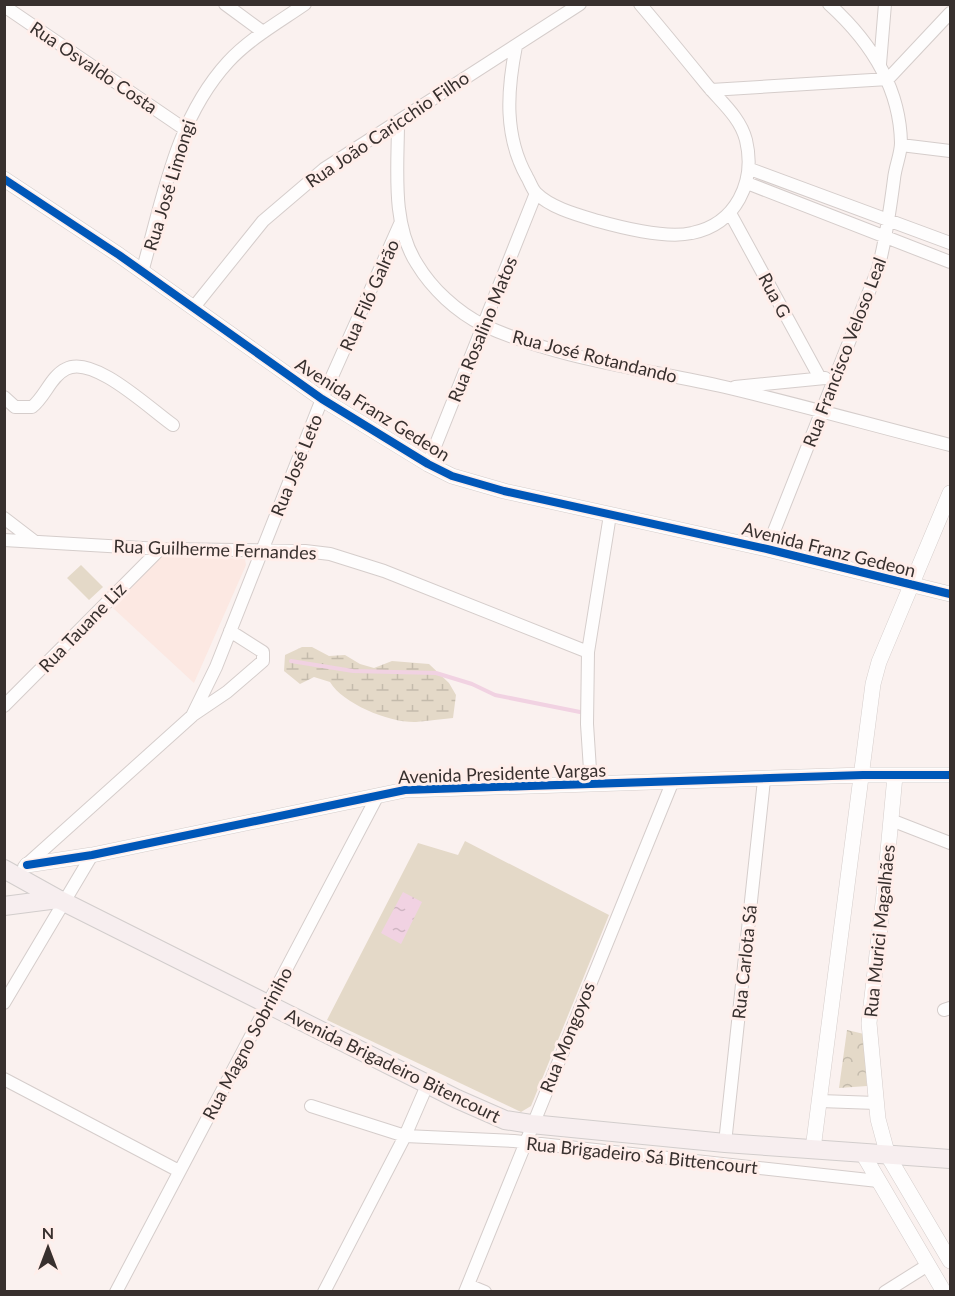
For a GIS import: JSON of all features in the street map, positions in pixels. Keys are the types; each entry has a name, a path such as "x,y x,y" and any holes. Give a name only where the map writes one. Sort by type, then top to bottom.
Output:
{"main road":[{"name":"Avenida Brigadeiro Bitencourt","path":"15,870 62,901 505,1120 725,1143 951,1159"},
{"path":"4,906 62,901"}],"street":[{"path":"225,4 263,33"},
{"name":"Rua José Limongi","path":"142,272 183,128 204,91 229,61 304,4"},
{"name":"Rua João Caricchio Filho","path":"194,308 263,221 324,169 580,4"},
{"path":"516,46 511,68 509,128 518,162 536,194 570,213 616,226 652,232 691,234 710,226 730,213 747,183 750,169 741,127 727,106 640,4"},
{"path":"829,4 846,20 880,64 888,79"},
{"path":"880,64 885,4"},
{"name":"Rua Osvaldo Costa","path":"9,10 183,128"},
{"path":"711,90 888,79 951,13"},
{"name":"Rua Francisco Veloso Leal","path":"767,549 836,379 878,269 886,239 901,145 896,106 888,79"},
{"name":"Rua José Rotandando","path":"398,122 400,224 416,263 443,297 483,324 589,358 728,388 951,445"},
{"path":"901,145 951,151"},
{"path":"750,169 951,243"},
{"name":"Avenida Franz Gedeon","path":"4,179 142,272 322,399 428,464 452,476 504,491 767,549 951,594"},
{"path":"747,183 886,239 951,262"},
{"name":"Rua Rosalino Matos","path":"428,464 536,194"},
{"name":"Rua G","path":"730,213 820,378"},
{"name":"Rua Filó Galrão","path":"322,399 400,224"},
{"path":"4,397 15,407 32,407 60,373 70,367 85,366 102,373 172,425"},
{"name":"Rua José Rotandando","path":"728,388 820,378 836,379"},
{"name":"Rua José Leto","path":"192,716 230,631 322,399"},
{"name":"Rua Murici Magalhães","path":"813,1149 873,684 879,662 951,493"},
{"path":"591,785 587,724 588,652 610,515"},
{"path":"4,519 34,541"},
{"name":"Rua Guilherme Fernandes","path":"4,540 160,549 261,550 330,554 384,571 588,652"},
{"name":"Rua Tauane Liz","path":"4,706 160,549"},
{"name":"Rua José Leto","path":"15,870 192,716 227,692 263,661 262,652 230,631"},
{"name":"Avenida Presidente Vargas","path":"15,870 378,795 439,788 672,783 863,775 951,775"},
{"name":"Rua Murici Magalhães","path":"895,776 868,1023 876,1103 880,1134 888,1156 951,1261"},
{"name":"Rua Carlota Sá","path":"725,1143 764,780"},
{"name":"Rua Mongoyos","path":"466,1288 672,783"},
{"name":"Rua Magno Sobriniho","path":"116,1292 378,795"},
{"path":"891,820 951,843"},
{"path":"4,1003 62,901 92,855"},
{"path":"4,1079 179,1171"},
{"path":"324,1292 405,1136 428,1083"},
{"path":"820,1101 876,1103"},
{"name":"Rua Brigadeiro Sá Bittencourt","path":"311,1106 405,1136 524,1143 878,1181"},
{"path":"863,1154 928,1264 945,1282"},
{"path":"885,1292 928,1264"},
{"path":"466,1288 485,1292"}],"shaded area":[{"path":"160,555 245,559 246,565 194,683 113,608"}],"green space":[{"path":"81,565 103,587 89,600 67,578"},
{"path":"302,647 312,647 329,656 345,655 360,664 374,668 392,661 429,664 449,683 456,695 453,718 416,722 393,719 356,705 345,698 330,682 314,677 300,684 284,671 285,655"},
{"path":"465,841 609,915 531,1106 521,1112 327,1020 418,843 458,855"},
{"path":"847,1030 864,1034 867,1086 839,1088"}],"water":[{"path":"403,892 422,902 401,944 381,933"}],"waterway":[{"path":"291,661 353,671 436,673 472,684 495,695 580,712"}],"cycle path":[{"path":"4,179 119,255 322,399 428,464 452,476 504,491 767,549 950,594"},
{"path":"27,865 92,855 405,790 863,775 950,775"}]}
